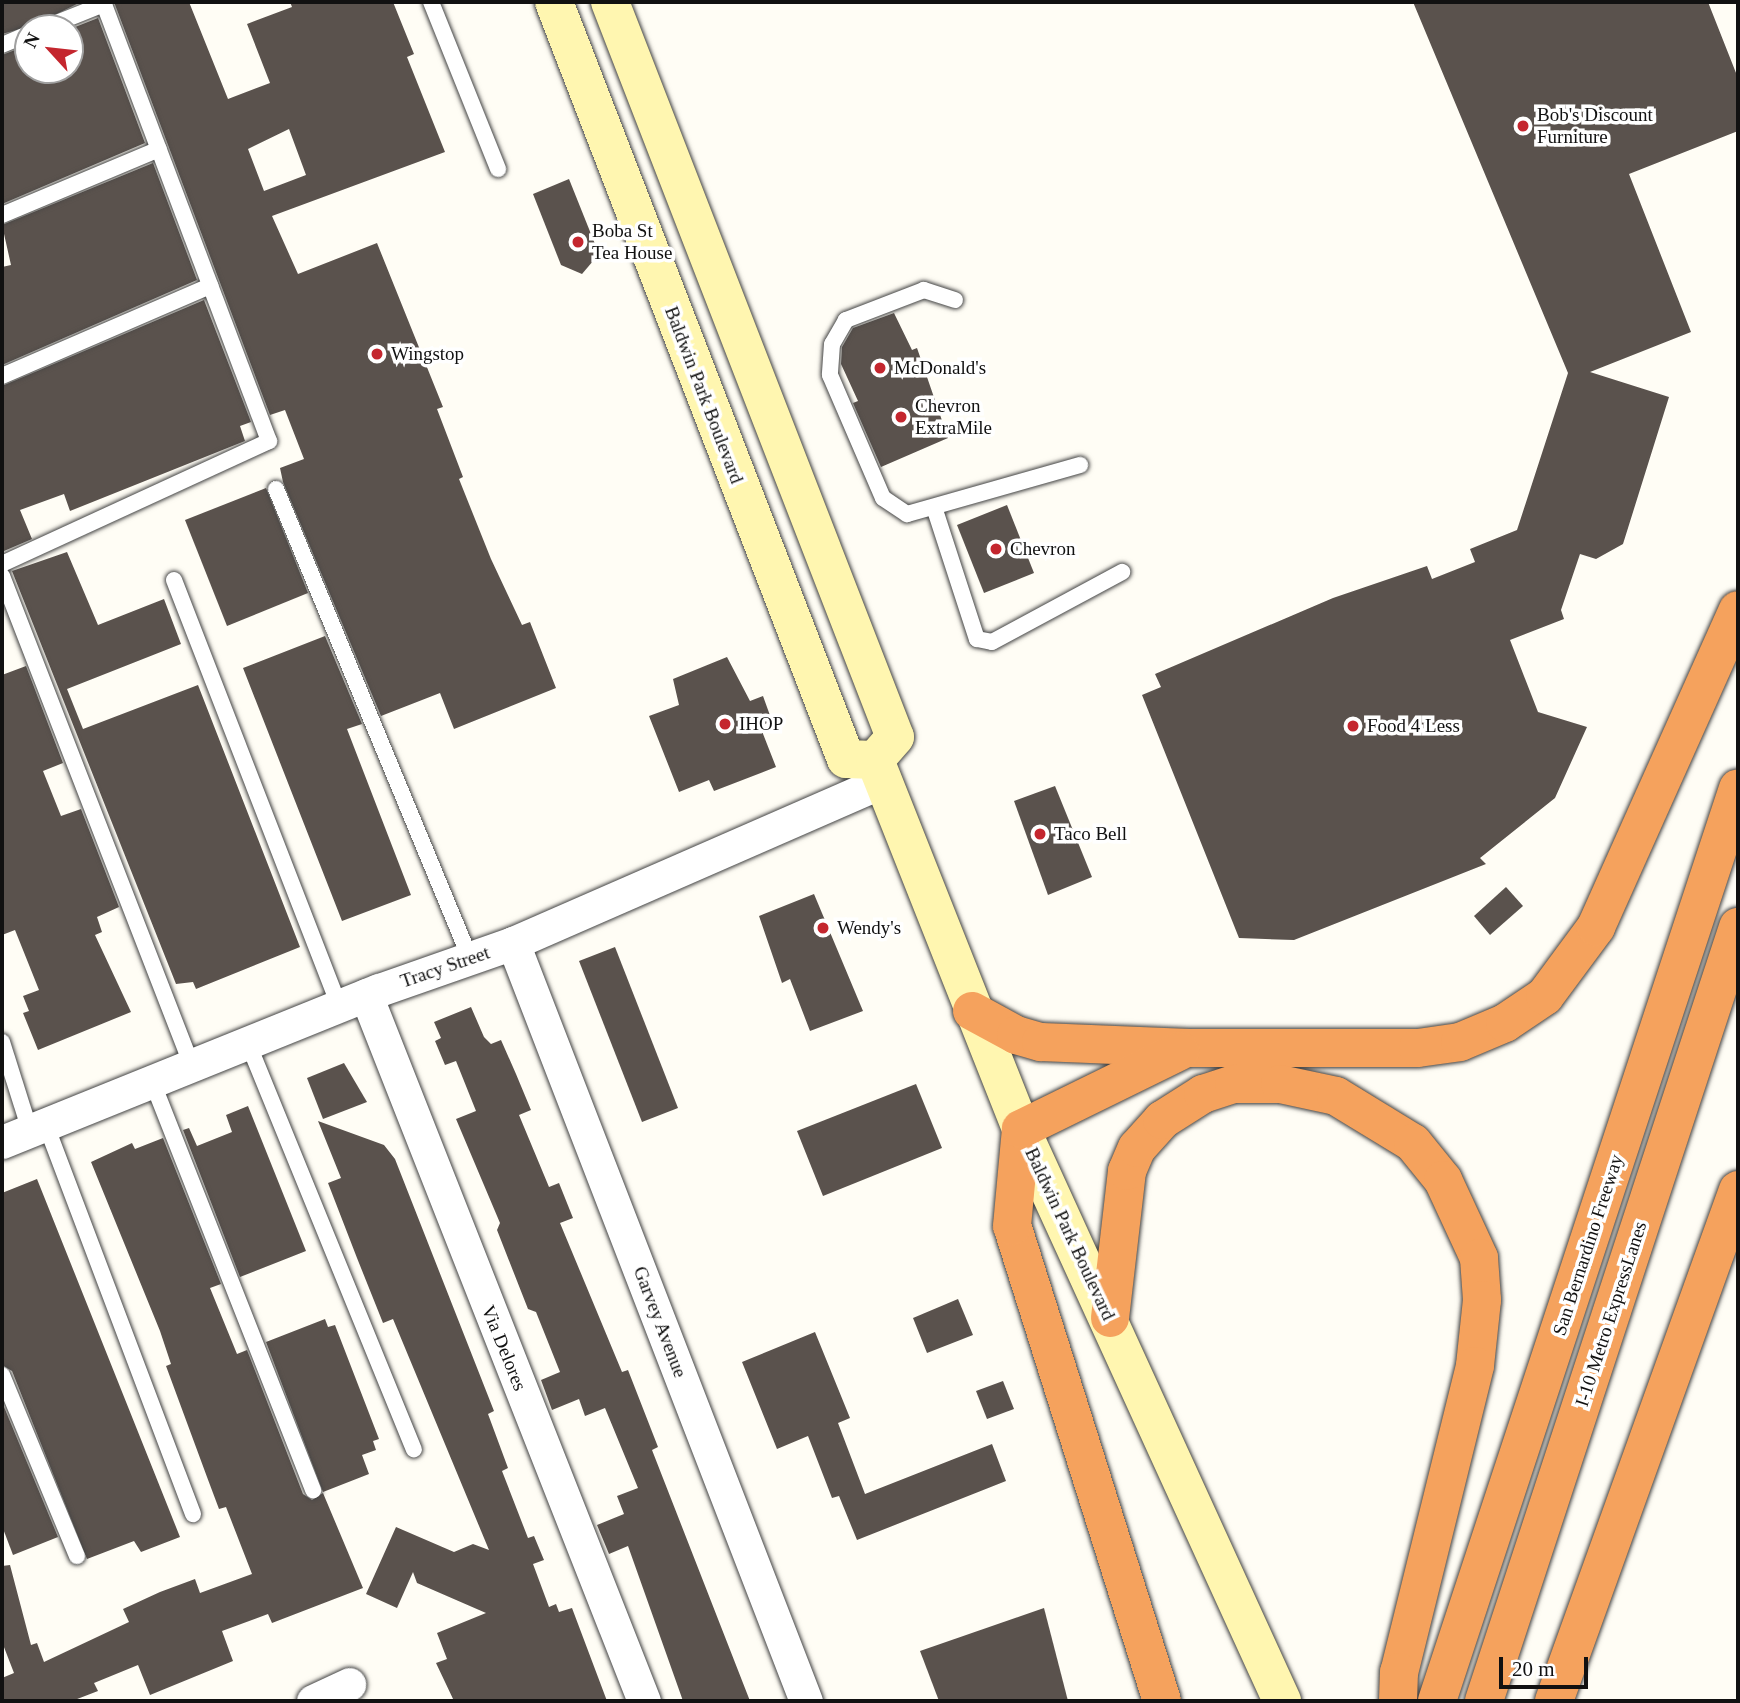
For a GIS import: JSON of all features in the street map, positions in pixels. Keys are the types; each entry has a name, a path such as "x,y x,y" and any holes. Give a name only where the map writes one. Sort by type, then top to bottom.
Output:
{"highway":[{"path":"972,1011 1016,1035 1041,1042 1189,1048 1370,1051 1449,1044 1505,1023 1545,996 1575,962 1616,887 1738,610"},
{"name":"San Bernardino Freeway","path":"1437,1701 1738,788"},
{"name":"I-10 Metro ExpressLanes","path":"1484,1701 1738,927"},
{"path":"1162,1701 1012,1226 1021,1129 1189,1048"},
{"path":"1110,1318 1127,1171 1138,1148 1162,1120 1203,1094 1234,1084 1280,1084 1336,1096 1413,1143 1443,1180 1479,1258 1482,1300 1475,1366 1399,1672 1398,1701"},
{"path":"1555,1701 1738,1190"}],"main road":[{"name":"Baldwin Park Boulevard","path":"554,2 846,759 880,771 972,1011 1021,1129 1110,1318 1280,1695"},
{"path":"610,2 895,737 880,771"},
{"path":"601,124 629,146 716,277"}],"street":[{"name":"Tracy Street","path":"26,1132 352,1000 513,943 880,771"},
{"name":"Garvey Avenue","path":"513,943 806,1701"},
{"name":"Via Delores","path":"352,1000 644,1701"},
{"path":"313,1701 349,1684"}],"lane":[{"path":"431,2 498,169"},
{"path":"2,564 269,441 104,3 78,14"},
{"path":"2,215 159,149"},
{"path":"2,376 210,286"},
{"path":"955,300 924,290 846,320 832,344 830,375 883,498 907,514 1080,465"},
{"path":"276,489 470,958"},
{"path":"934,506 977,639 992,642 1122,572"},
{"path":"2,576 191,1066"},
{"path":"174,580 352,1000"},
{"path":"2,1042 26,1132 193,1514"},
{"path":"248,1043 414,1449"},
{"path":"152,1082 313,1490"},
{"path":"2,1375 76,1556"}],"building":[{"path":"2,2 81,2 56,14 14,14 14,31 2,34"},
{"path":"114,2 189,2 228,99 270,83 247,24 292,7 290,2 393,2 414,54 407,57 445,152 272,216 298,274 377,243 443,407 437,409 463,477 459,479 491,559 522,625 530,622 556,688 454,729 440,693 381,716 283,482 280,468 304,459 285,410 270,415","holes":["289,129 306,175 264,191 248,149"]},
{"path":"1413,2 1708,2 1738,78 1738,131 1629,174 1691,332 1590,372 1669,397 1623,544 1596,559 1580,554 1561,610 1564,619 1510,640 1538,712 1587,727 1555,798 1480,858 1486,864 1294,940 1239,938 1142,695 1161,687 1155,674 1333,598 1427,566 1432,579 1475,562 1470,549 1517,530 1568,373"},
{"path":"98,18 145,143 2,204 2,55 14,50 14,84 84,84 84,24"},
{"path":"153,163 197,280 2,365 2,267 11,265 2,225"},
{"path":"569,179 599,254 582,274 561,265 533,194"},
{"path":"204,300 251,422 240,426 245,441 70,511 64,494 20,510 32,539 4,551 2,386"},
{"path":"894,313 912,350 917,348 948,438 881,467 853,403 858,401 841,364 842,347 853,328"},
{"path":"266,488 308,593 227,626 185,520"},
{"name":"Chevron","path":"1007,505 1034,573 984,593 957,525"},
{"path":"67,552 98,625 164,599 181,644 67,689 83,729 198,685 300,947 196,989 193,982 176,984 12,571"},
{"path":"325,636 362,724 347,729 411,895 342,921 243,668"},
{"path":"727,657 750,701 763,696 772,721 760,726 776,767 714,791 709,780 679,792 649,716 679,705 673,679"},
{"path":"26,666 63,763 43,771 61,816 81,809 119,907 97,917 102,932 95,935 131,1012 38,1050 23,1013 29,1011 23,996 39,990 15,930 2,935 2,675"},
{"path":"1055,786 1092,877 1048,895 1014,801"},
{"path":"1506,887 1523,906 1490,935 1474,916"},
{"path":"814,894 863,1011 810,1031 790,979 782,983 759,916"},
{"path":"615,947 678,1108 642,1122 579,961"},
{"path":"471,1007 484,1037 491,1044 501,1040 531,1110 519,1115 549,1187 559,1183 573,1218 560,1223 622,1372 628,1370 658,1447 652,1450 750,1701 683,1701 628,1546 609,1554 597,1525 624,1514 617,1496 638,1488 605,1408 585,1416 579,1399 552,1410 541,1380 560,1372 536,1312 528,1309 497,1230 500,1223 456,1119 476,1111 456,1061 445,1065 435,1041 441,1038 434,1022"},
{"path":"344,1063 367,1102 323,1119 307,1078"},
{"path":"916,1084 942,1148 823,1196 797,1131"},
{"path":"248,1106 306,1251 240,1277 183,1130 189,1128 197,1146 232,1132 226,1115"},
{"path":"318,1121 384,1145 395,1159 494,1411 488,1414 508,1468 502,1471 528,1538 534,1536 544,1560 533,1564 549,1607 556,1604 559,1612 572,1608 607,1701 454,1701 436,1663 447,1659 437,1633 486,1613 417,1583 413,1572 397,1608 366,1594 396,1527 454,1552 473,1544 489,1550 393,1319 383,1323 357,1258 328,1183 341,1178"},
{"path":"163,1138 221,1284 210,1288 237,1354 247,1350 303,1494 312,1500 323,1493 363,1588 272,1623 268,1614 222,1631 233,1661 150,1695 138,1665 94,1683 98,1691 72,1701 2,1701 2,1678 14,1673 2,1642 2,1566 10,1565 31,1645 37,1643 44,1662 129,1622 123,1609 160,1592 195,1579 200,1593 252,1574 226,1507 219,1509 166,1366 171,1364 160,1331 91,1162 132,1143 135,1149"},
{"path":"37,1179 180,1537 141,1552 134,1541 87,1559 12,1371 2,1365 2,1193"},
{"path":"958,1299 973,1335 927,1353 913,1318"},
{"path":"325,1319 328,1327 335,1325 379,1439 373,1441 376,1450 362,1455 369,1474 323,1492 266,1342"},
{"path":"815,1332 850,1418 838,1423 865,1494 992,1444 1006,1481 857,1540 839,1496 832,1498 808,1436 777,1449 742,1362"},
{"path":"1003,1381 1014,1409 987,1419 976,1391"},
{"path":"2,1402 58,1537 13,1555 2,1526"},
{"path":"1044,1608 1068,1701 939,1701 920,1651"}],"place":[{"name":"Bob's Discount Furniture","path":"1523,126"},
{"name":"Boba St Tea House","path":"578,242"},
{"name":"Wingstop","path":"377,354"},
{"name":"McDonald's","path":"880,368"},
{"name":"Chevron ExtraMile","path":"901,417"},
{"name":"Chevron","path":"996,549"},
{"name":"IHOP","path":"725,724"},
{"name":"Food 4 Less","path":"1353,726"},
{"name":"Taco Bell","path":"1040,834"},
{"name":"Wendy's","path":"823,928"}]}
